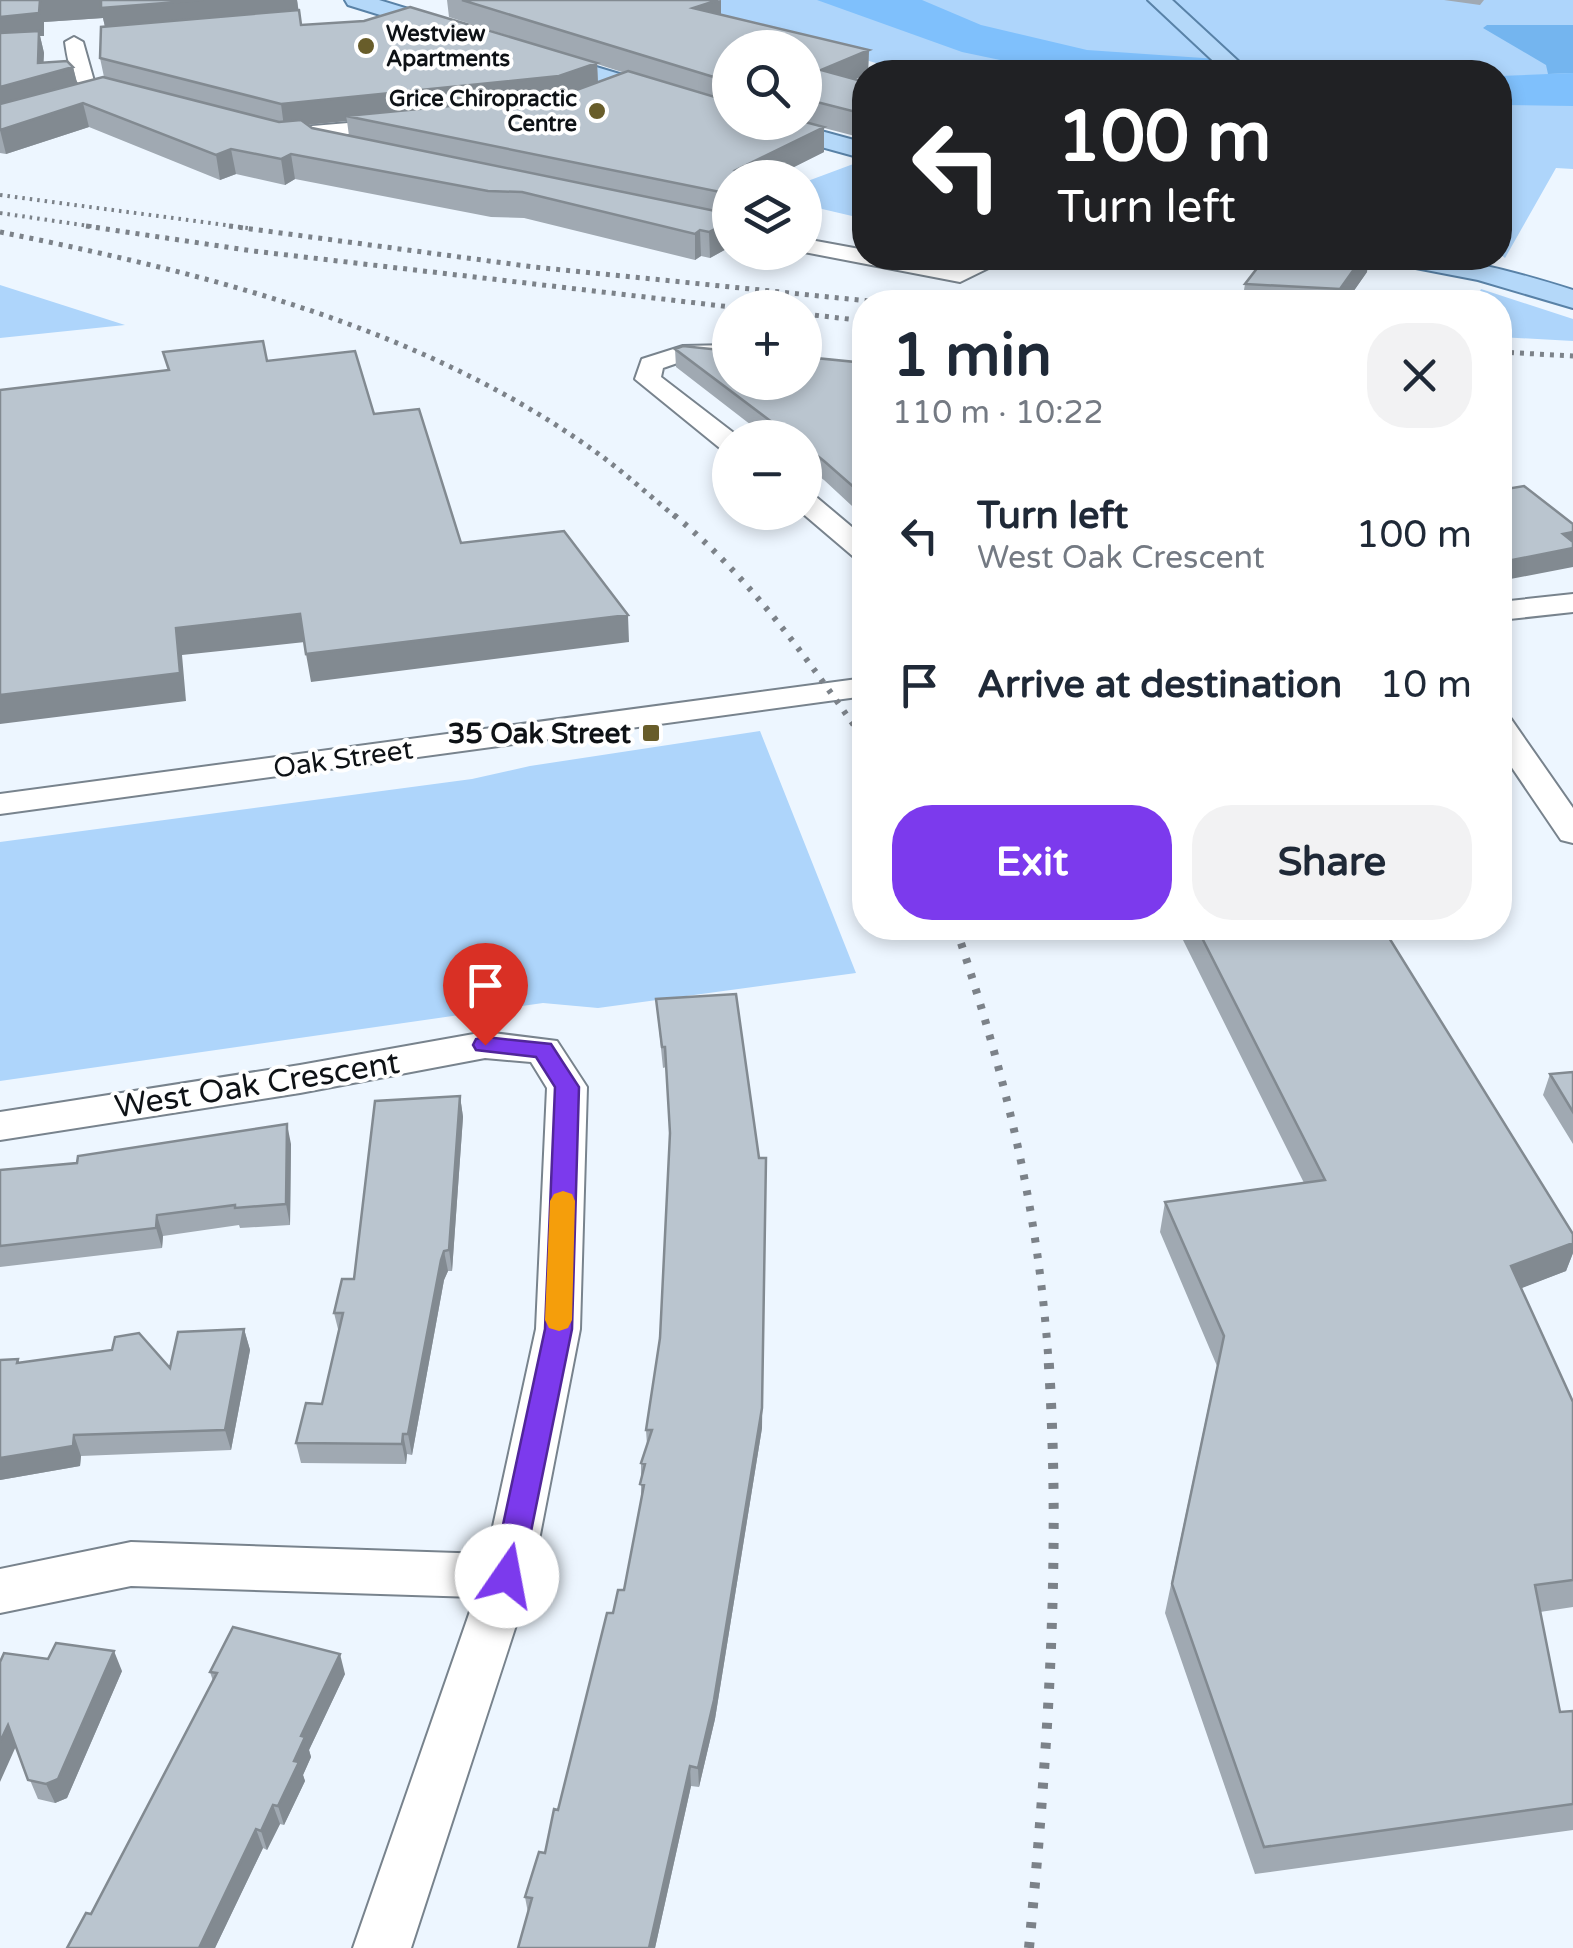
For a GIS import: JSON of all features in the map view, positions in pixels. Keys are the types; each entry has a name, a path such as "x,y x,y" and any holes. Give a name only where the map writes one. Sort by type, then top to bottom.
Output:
{"main road":[{"path":"1159,0 1223,60"},
{"path":"352,11 404,15 468,35"},
{"path":"519,51 712,110"},
{"path":"822,139 852,147"},
{"path":"1475,270 1573,299"}],"street":[{"path":"74,42 79,77 102,92 156,106"},
{"path":"598,96 628,85"},
{"path":"68,102 102,92"},
{"path":"284,137 424,122"},
{"path":"248,128 342,149"},
{"path":"822,249 852,254"},
{"path":"938,270 960,274 970,270"},
{"path":"712,352 683,353 651,364 648,378 712,429"},
{"path":"822,516 852,541"},
{"path":"1512,611 1573,603"},
{"name":"Oak Street","path":"0,804 852,689"},
{"path":"1512,744 1573,833"},
{"name":"West Oak Crescent","path":"0,1126 300,1079 485,1045 543,1050 567,1087 558,1329 507,1576 382,1948"},
{"path":"0,1591 131,1564 507,1576"}],"shaded area":[{"path":"659,0 1573,0 1573,169 1556,168 1512,246 1512,60 866,60 822,47 822,30 762,30"},
{"path":"817,0 922,0 981,25 1087,50 1231,60 1000,60 962,52"},
{"path":"1573,25 1573,73 1548,74 1546,65 1483,28"},
{"path":"1573,73 1573,106 1512,105 1512,76"},
{"path":"852,164 852,216 822,209 822,176"},
{"path":"0,285 125,325 0,338"},
{"path":"1512,299 1573,319 1573,341 1512,338"},
{"path":"760,731 856,973 598,1008 543,1003 0,1081 0,842 472,779 530,766"}],"building":[{"path":"0,0 40,0 39,13 0,17"},
{"path":"101,0 203,0 101,8"},
{"path":"462,0 718,0 693,8 785,30 712,30 712,76"},
{"path":"410,7 597,63 559,76 281,104 100,58 101,27 299,10 301,25 364,21"},
{"path":"39,31 38,63 67,61 73,67 0,87 0,33"},
{"path":"822,39 869,50 822,70"},
{"path":"822,70 852,78 852,111 822,103"},
{"path":"628,71 712,96 712,140 797,140 756,160 712,160 712,190 346,116 563,95"},
{"path":"103,77 279,122 301,120 312,128 712,210 712,230 695,234 522,192 488,191 291,154 281,159 231,149 216,155 83,103 0,130 0,104"},
{"path":"1256,270 1353,270 1340,289 1245,284"},
{"path":"263,341 267,361 355,351 374,414 419,409 461,543 564,531 628,615 306,654 300,614 176,628 180,673 0,695 0,390 169,370 163,352"},
{"path":"683,346 712,349 712,377 675,349"},
{"path":"822,359 852,362 852,486 822,459 822,420 769,420 743,400 822,400"},
{"path":"1524,486 1573,524 1573,532 1563,534 1573,542 1573,548 1512,560 1512,488"},
{"path":"1203,940 1390,940 1573,1234 1573,1243 1511,1266 1573,1402 1573,1580 1535,1585 1560,1712 1573,1711 1573,1804 1264,1847 1172,1584 1224,1336 1165,1202 1325,1180"},
{"path":"736,994 759,1158 766,1158 762,1408 714,1700 698,1768 690,1766 649,1948 518,1948 532,1898 525,1897 539,1852 545,1853 554,1809 558,1810 607,1613 613,1613 618,1590 624,1590 644,1485 640,1484 645,1464 641,1463 652,1430 646,1430 660,1338 670,1133 665,1047 656,999"},
{"path":"1573,1072 1573,1112 1550,1074"},
{"path":"460,1096 449,1250 444,1251 441,1260 408,1434 403,1434 402,1444 296,1443 306,1403 322,1404 343,1313 334,1313 342,1279 354,1279 375,1101"},
{"path":"287,1124 286,1204 235,1205 157,1215 156,1228 0,1246 0,1170 77,1163 78,1156"},
{"path":"244,1329 225,1430 74,1435 73,1446 0,1458 0,1360 18,1359 17,1363 112,1350 115,1337 139,1333 170,1368 178,1332"},
{"path":"233,1627 340,1654 301,1736 305,1737 294,1761 299,1762 278,1806 273,1805 261,1831 256,1829 199,1948 67,1948 86,1913 91,1914 217,1673 210,1672"},
{"path":"56,1643 114,1651 58,1779 46,1784 28,1780 8,1725 0,1742 0,1662 4,1653 48,1659"}],"railway":[{"path":"0,195 248,228"},
{"path":"0,213 103,228"},
{"path":"86,226 253,251 712,305"},
{"path":"229,226 534,267 852,299"},
{"path":"0,232 235,287 388,339 532,410 600,455 677,518"},
{"path":"822,316 852,319"},
{"path":"1512,353 1573,356"},
{"path":"674,515 753,593 852,723"},
{"path":"960,940 1016,1138 1036,1244 1048,1354"},
{"path":"1029,1948 1051,1650 1054,1501 1048,1351"}],"slow traffic":[{"path":"559,1320 563,1201"}],"place":[{"name":"Westview Apartments","path":"366,46"},
{"name":"Grice Chiropractic Centre","path":"597,111"},
{"name":"35 Oak Street","path":"651,733"}],"route":[{"path":"485,1045 543,1050 567,1087 558,1329 507,1576"}]}
